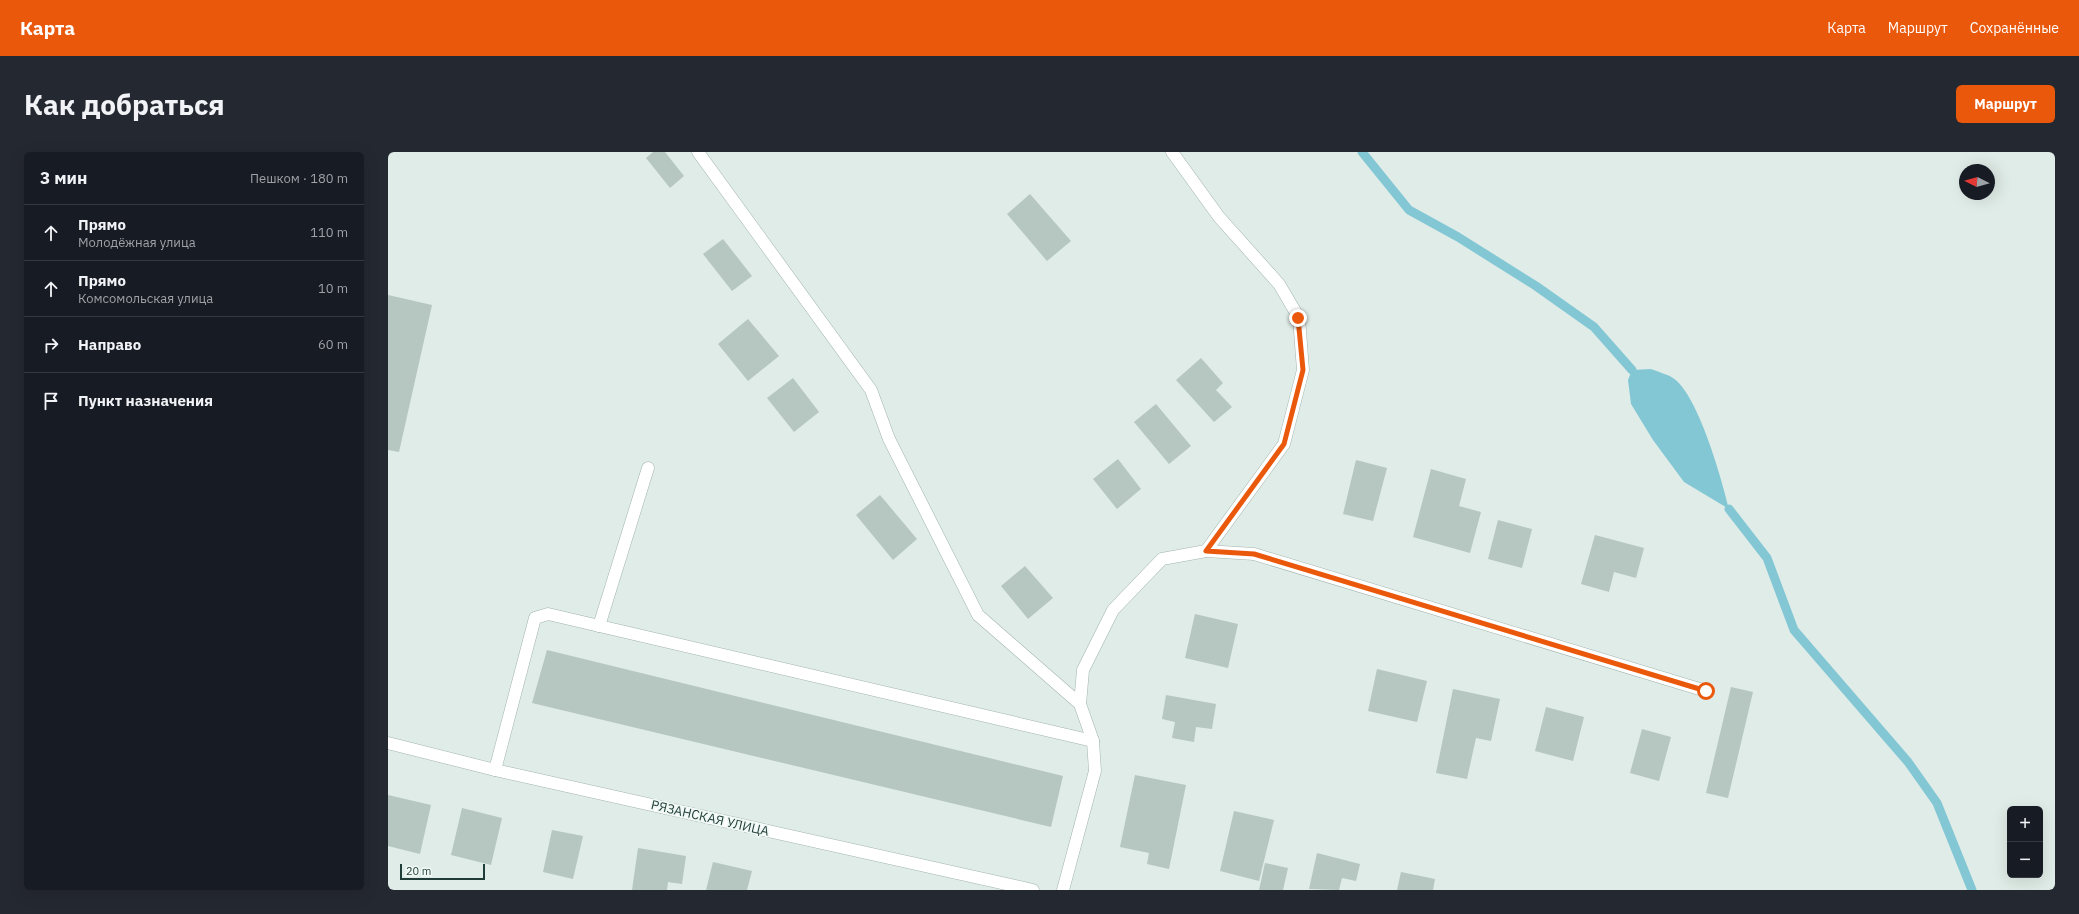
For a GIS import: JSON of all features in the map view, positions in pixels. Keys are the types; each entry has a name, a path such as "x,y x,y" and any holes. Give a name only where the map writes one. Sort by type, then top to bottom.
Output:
{"street":[{"path":"698,152 871,390 889,439 978,615 1080,704"},
{"path":"1172,152 1219,217 1279,284 1298,318 1303,370 1284,444 1206,551"},
{"path":"599,626 648,468"},
{"path":"1063,890 1095,771 1093,741 1080,704 1083,670 1113,610 1162,559 1206,551 1254,554 1706,691"},
{"path":"495,770 535,618 548,614 1093,741"},
{"name":"РЯЗАНСКАЯ УЛИЦА","path":"388,743 495,770 1034,890"}],"water":[{"path":"1651,369 1673,378 1682,387 1691,401 1708,439 1729,509 1684,482 1653,440 1631,404 1628,380 1632,370"}],"building":[{"path":"653,152 665,152 684,176 670,188 646,158"},
{"path":"1030,194 1071,241 1047,261 1007,214"},
{"path":"723,239 752,276 732,291 703,254"},
{"path":"388,295 432,305 399,452 388,450"},
{"path":"748,319 779,356 748,381 718,344"},
{"path":"1201,358 1223,383 1216,390 1232,407 1214,422 1176,380"},
{"path":"793,378 819,412 794,432 767,398"},
{"path":"1156,404 1191,446 1169,464 1134,422"},
{"path":"1118,459 1141,489 1117,509 1093,479"},
{"path":"1356,460 1387,468 1373,521 1343,514"},
{"path":"1431,469 1466,479 1459,506 1481,512 1470,553 1413,537"},
{"path":"880,495 917,539 893,560 856,515"},
{"path":"1498,520 1532,529 1522,568 1488,559"},
{"path":"1595,535 1644,548 1636,578 1614,572 1609,592 1581,584"},
{"path":"1025,566 1053,598 1028,619 1001,586"},
{"path":"1195,614 1238,624 1228,668 1185,658"},
{"path":"547,650 1063,776 1051,827 532,703"},
{"path":"1377,669 1427,681 1417,722 1368,711"},
{"path":"1731,687 1753,692 1728,798 1706,793"},
{"path":"1453,689 1500,699 1491,741 1476,738 1467,779 1436,773"},
{"path":"1166,695 1216,704 1212,729 1196,727 1194,742 1172,738 1175,722 1162,719"},
{"path":"1546,707 1584,717 1573,761 1535,751"},
{"path":"1642,729 1671,737 1659,781 1630,773"},
{"path":"1135,775 1186,785 1169,869 1147,864 1149,853 1120,847"},
{"path":"388,795 431,805 420,854 388,846"},
{"path":"462,808 502,818 491,865 451,855"},
{"path":"1234,811 1274,820 1259,881 1220,871"},
{"path":"552,830 583,836 573,879 543,872"},
{"path":"638,848 686,856 682,884 668,882 667,890 632,890"},
{"path":"1317,853 1360,864 1356,881 1342,878 1339,890 1309,889"},
{"path":"713,862 752,871 747,890 706,890"},
{"path":"1265,863 1288,868 1283,890 1259,890"},
{"path":"1401,872 1435,879 1433,890 1397,890"}],"waterway":[{"path":"1362,152 1409,210 1458,237 1536,286 1594,327 1632,370"},
{"path":"1729,509 1767,558 1794,630 1908,762 1937,803 1972,890"}],"route":[{"path":"1298,318 1303,370 1284,444 1206,551 1254,554 1706,691"}]}
